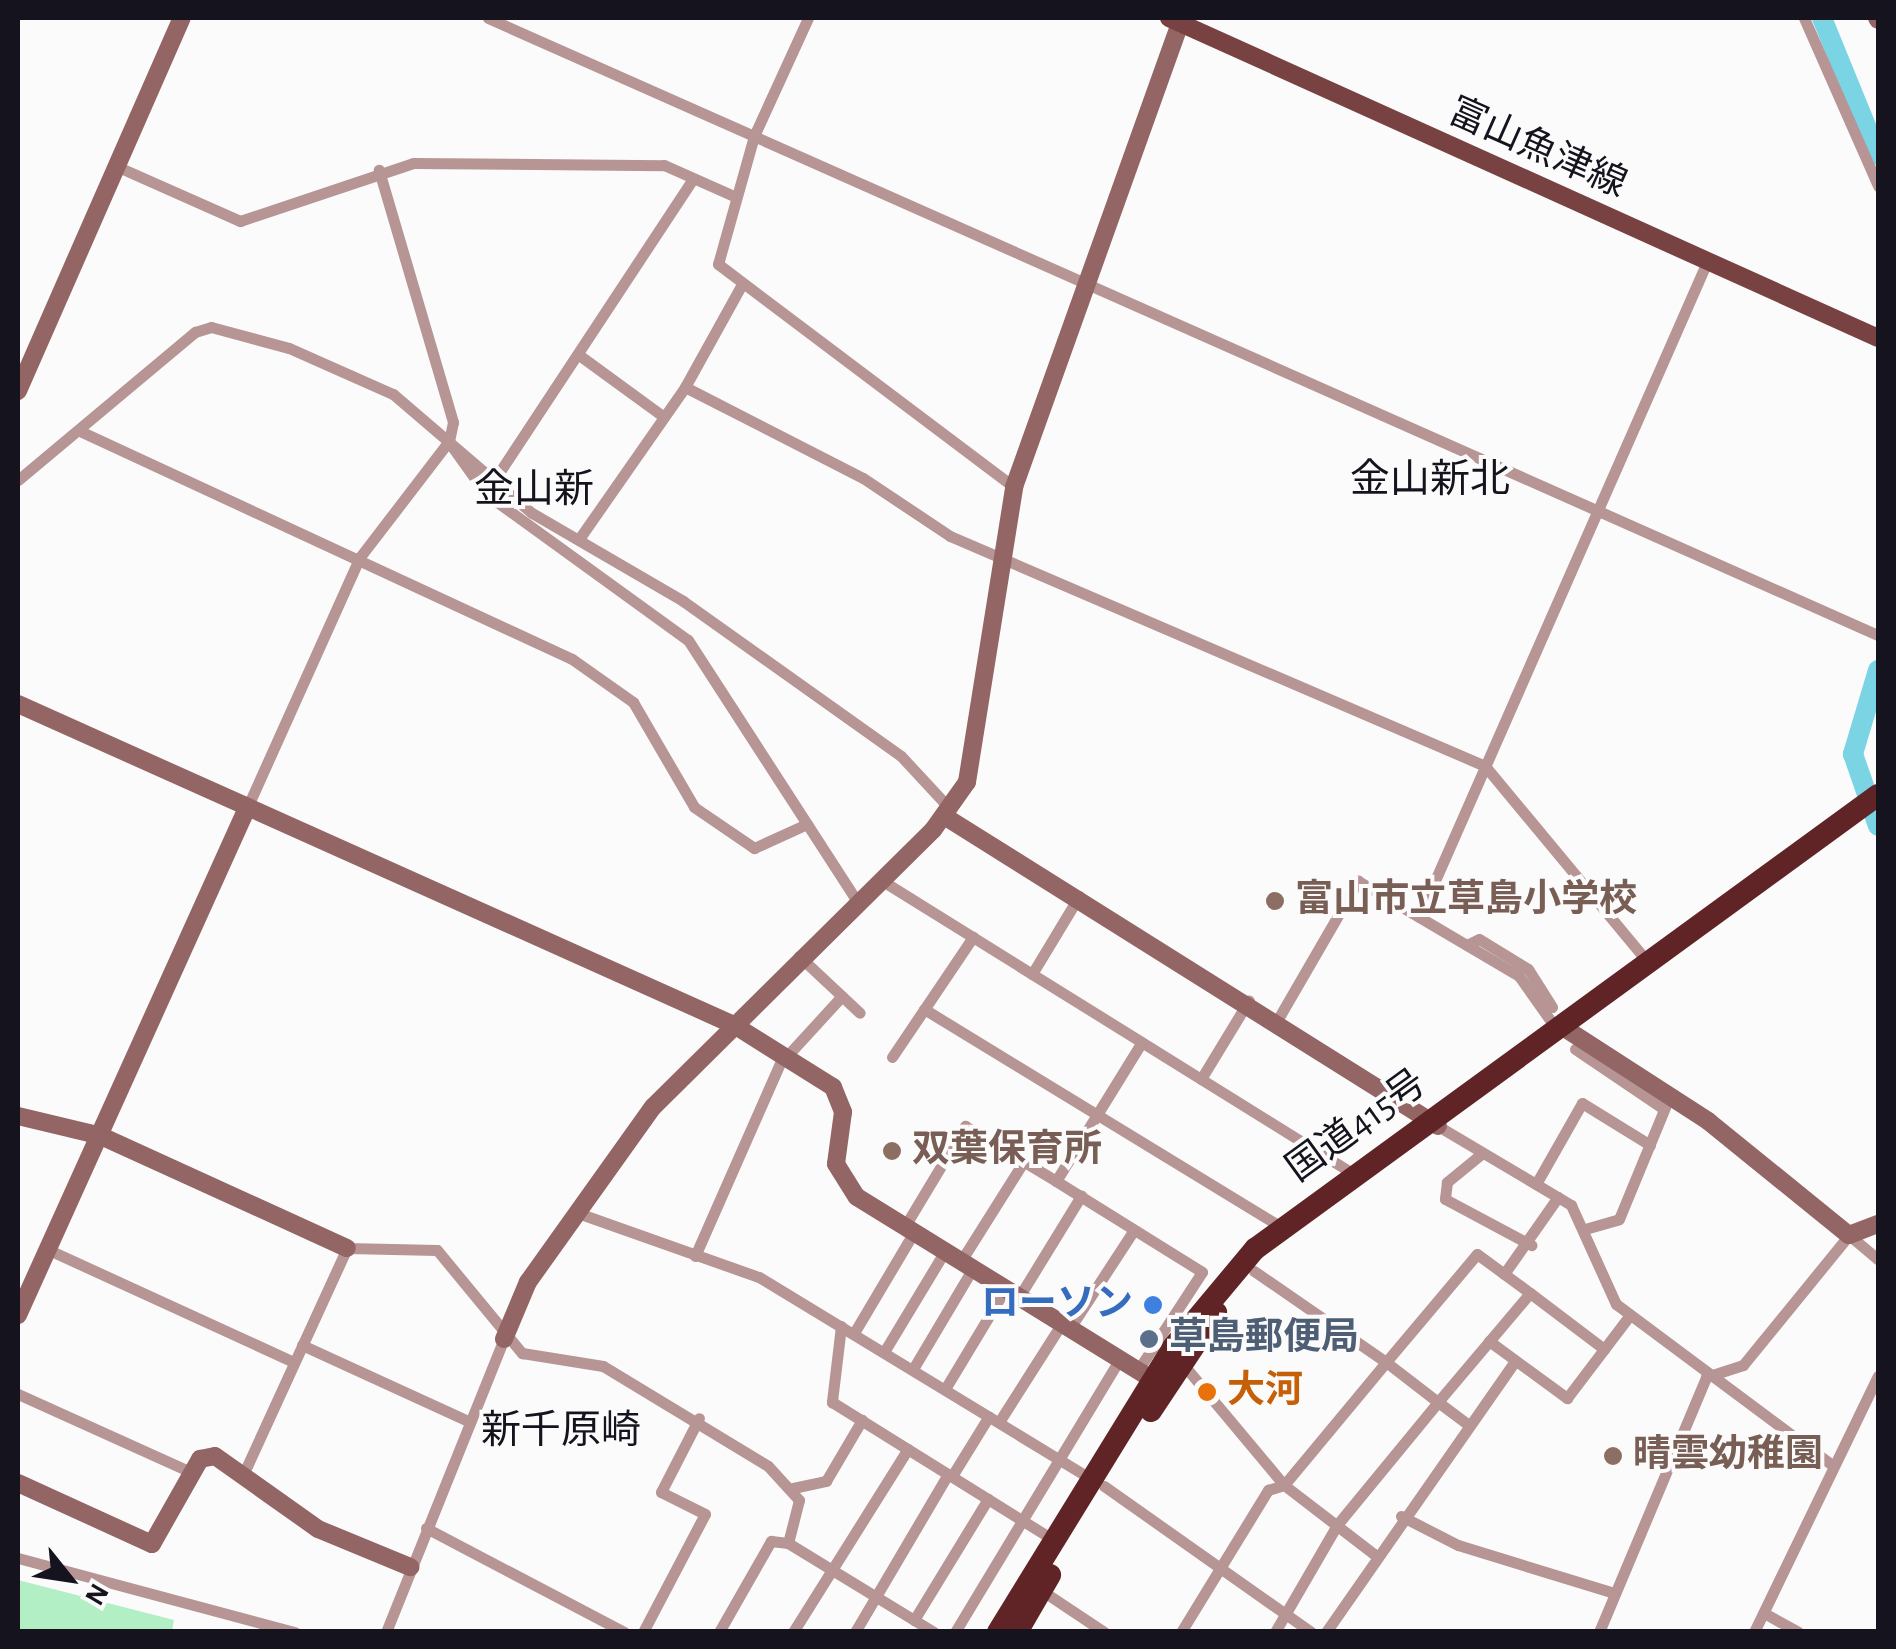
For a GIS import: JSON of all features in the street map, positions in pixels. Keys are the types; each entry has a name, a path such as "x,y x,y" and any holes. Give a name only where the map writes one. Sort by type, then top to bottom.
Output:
{"highway":[{"name":"国道415号","path":"1152,1379 1182,1363 1254,1270 1433,1123 1855,819 1878,795"},
{"name":"国道415号","path":"1562,1029 1646,961 1855,819 1878,810"},
{"name":"国道415号","path":"1018,1632 1152,1379 1220,1286 1281,1227 1352,1173 1433,1123"},
{"name":"国道415号","path":"998,1632 1054,1540 1098,1482"}],"main road":[{"name":"富山魚津線","path":"1177,19 1878,338"}],"street":[{"path":"18,392 182,18"},
{"path":"488,18 1878,635"},
{"path":"808,18 754,136 734,196 718,264 741,286 1014,487"},
{"path":"1804,18 1878,186"},
{"path":"386,1632 504,1339 575,1212 653,1107 947,812 973,764 1014,487 1177,19"},
{"path":"116,166 240,222 379,170 664,165 734,196"},
{"path":"18,1315 360,557 449,441 453,422 379,170"},
{"path":"493,482 693,179"},
{"path":"1419,917 1707,262"},
{"path":"579,539 685,387 741,286"},
{"path":"18,480 211,327 345,370 393,394 493,482 901,756 947,812 1278,1019 1480,1155 1558,1197 1585,1229 1599,1276 1630,1315 1706,1377 1833,1466"},
{"path":"579,355 664,417"},
{"path":"685,387 863,478 950,536 1003,555 1485,766 1646,961"},
{"path":"82,432 538,638 633,702 694,807 754,848 808,824"},
{"path":"449,441 486,494 688,640 858,901"},
{"path":"18,704 734,1024 833,1088 843,1112 842,1183 909,1229 1152,1379 1202,1272 965,1126 909,1229 854,1334"},
{"path":"882,880 1352,1173"},
{"path":"1278,1019 1358,881 1519,976 1562,1029 1878,1258"},
{"path":"1032,974 1079,896"},
{"path":"892,1058 972,936"},
{"path":"1467,945 1479,939 1528,969 1562,1029"},
{"path":"800,956 860,1014"},
{"path":"695,1256 785,1055 842,996"},
{"path":"1200,1079 1248,1000"},
{"path":"924,1009 1281,1227"},
{"path":"1056,1181 1142,1042"},
{"path":"1585,1229 1620,1219 1667,1102"},
{"path":"1536,1184 1582,1103 1650,1145"},
{"path":"18,1116 101,1136 347,1248 437,1250 504,1339 541,1362 603,1366 699,1418 793,1488"},
{"path":"1480,1155 1447,1182 1446,1199 1531,1244"},
{"path":"912,1370 1024,1162"},
{"path":"945,1389 1080,1196"},
{"path":"1504,1274 1531,1244 1558,1197"},
{"path":"575,1212 759,1277 1098,1482 1310,1632"},
{"path":"1599,1632 1611,1592 1706,1377 1743,1365 1849,1235 1878,1224"},
{"path":"855,1632 950,1475 1066,1326 1134,1230"},
{"path":"242,1475 347,1248"},
{"path":"49,1250 294,1362"},
{"path":"884,1352 945,1251"},
{"path":"1181,1632 1268,1490 1284,1485 1477,1254 1604,1349"},
{"path":"1254,1270 1469,1425"},
{"path":"1275,1632 1337,1525 1530,1293"},
{"path":"1489,1341 1514,1364 1566,1398 1630,1315"},
{"path":"841,1326 832,1402 1054,1540"},
{"path":"302,1345 470,1422"},
{"path":"955,1632 1120,1358"},
{"path":"1182,1363 1284,1485 1374,1554"},
{"path":"1326,1632 1374,1554 1514,1364"},
{"path":"1754,1632 1878,1376"},
{"path":"18,1394 193,1473"},
{"path":"643,1632 706,1514 660,1492 699,1418"},
{"path":"793,1488 826,1480 862,1420"},
{"path":"793,1632 908,1449"},
{"path":"18,1483 152,1544 200,1459 216,1456 318,1530 410,1567"},
{"path":"788,1544 793,1488"},
{"path":"720,1632 771,1541 788,1544 922,1627 988,1499"},
{"path":"1402,1516 1458,1545 1611,1592"},
{"path":"426,1528 624,1632"},
{"path":"18,1558 295,1632"},
{"path":"1041,1590 1104,1632"},
{"path":"1764,1614 1798,1632"}],"green space":[{"path":"18,1580 174,1620 172,1631 18,1631"}],"waterway":[{"path":"1822,18 1878,155"},
{"path":"1878,670 1853,754 1878,826"}],"place":[{"name":"富山市立草島小学校","path":"1275,901"},
{"name":"双葉保育所","path":"892,1151"},
{"name":"ローソン","path":"1153,1305"},
{"name":"草島郵便局","path":"1149,1339"},
{"name":"大河","path":"1207,1392"},
{"name":"晴雲幼稚園","path":"1613,1456"}],"district":[{"name":"金山新北","path":"1430,480"},
{"name":"金山新","path":"534,490"},
{"name":"新千原崎","path":"561,1431"}]}
